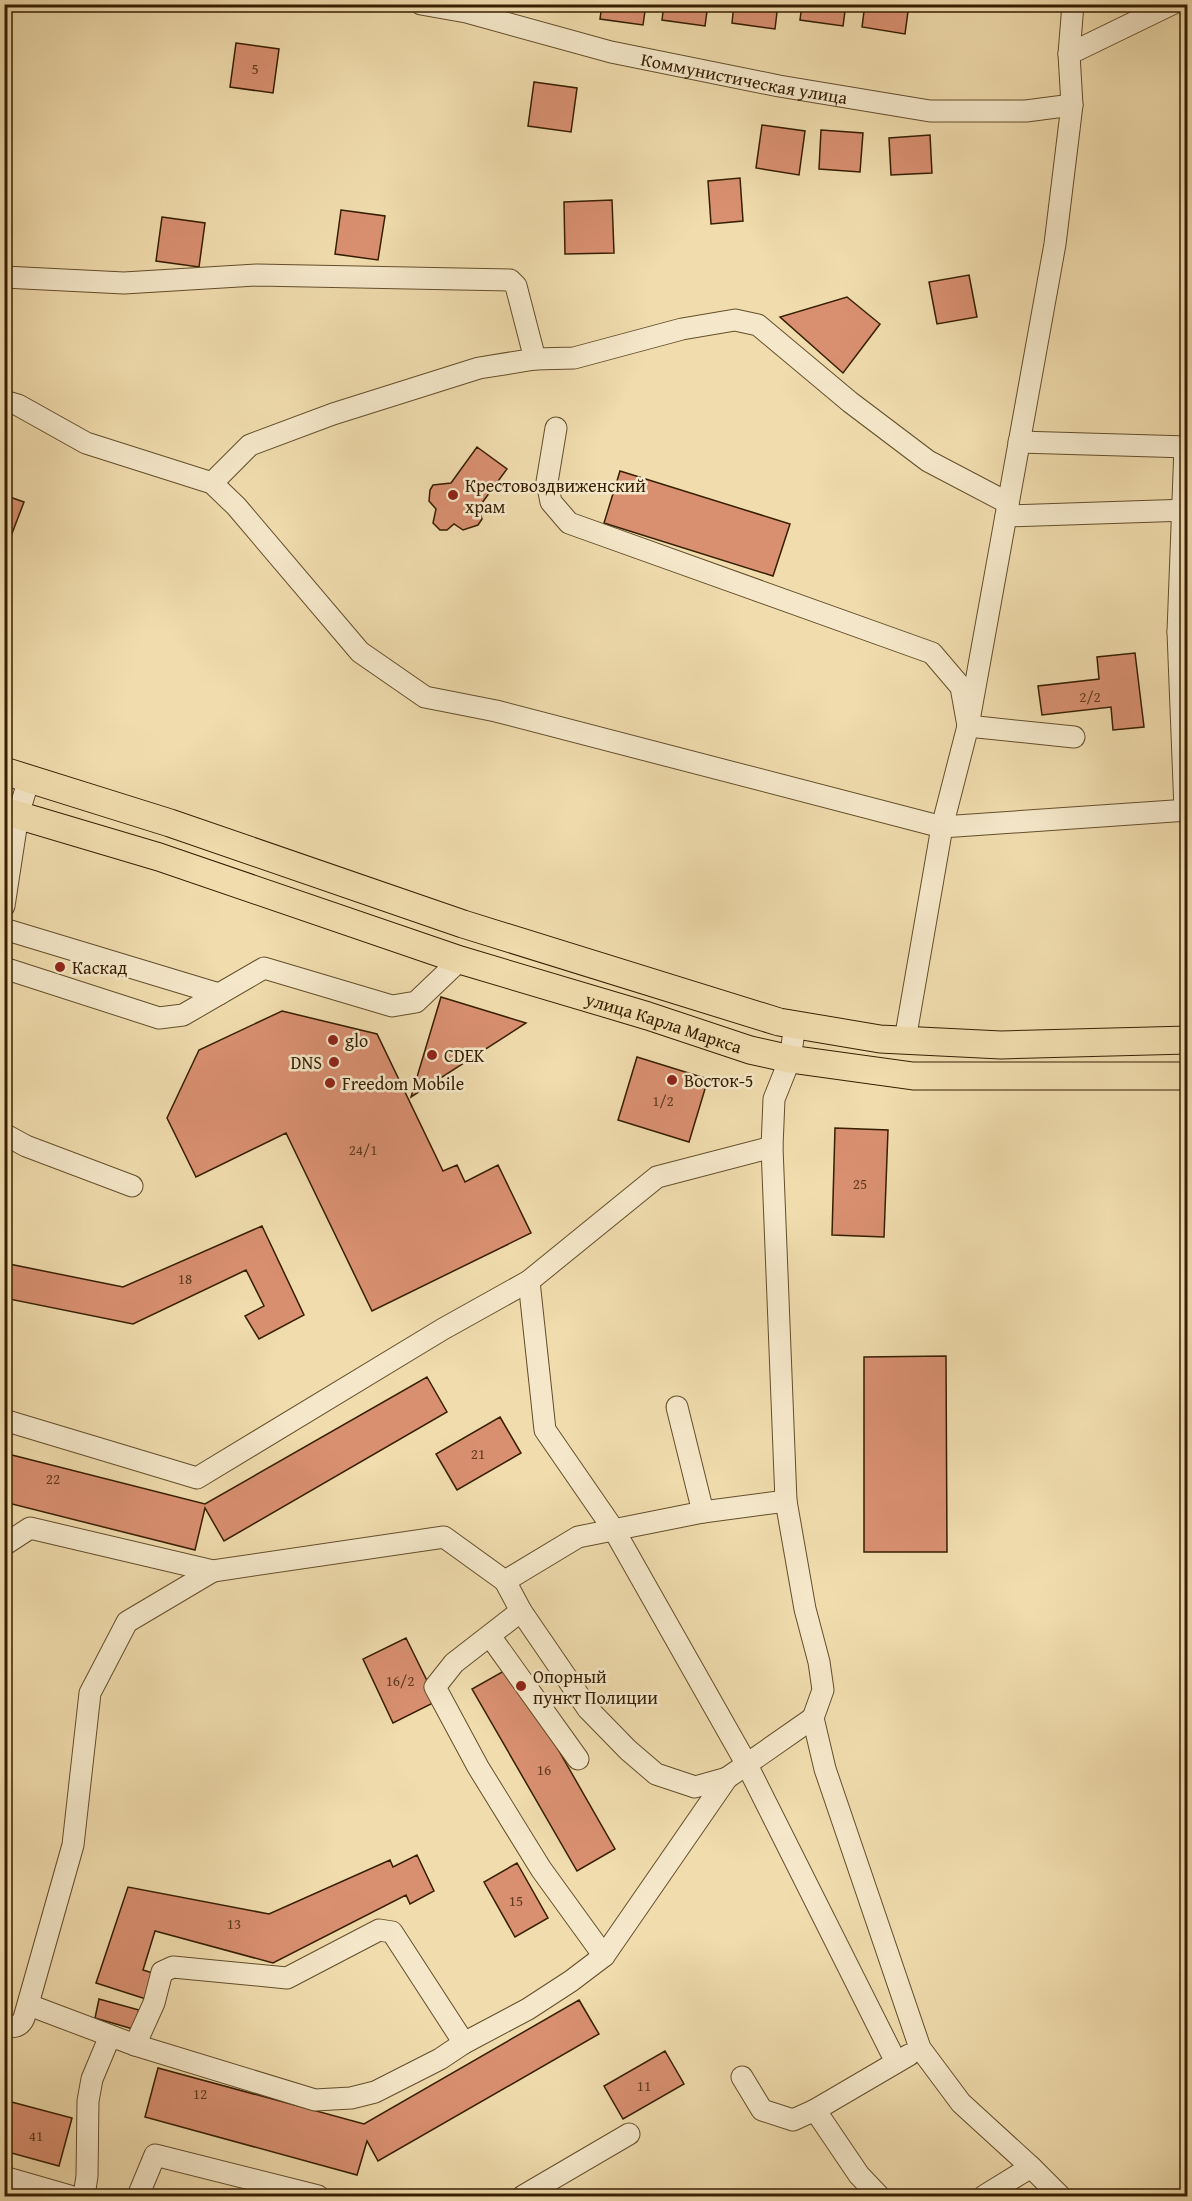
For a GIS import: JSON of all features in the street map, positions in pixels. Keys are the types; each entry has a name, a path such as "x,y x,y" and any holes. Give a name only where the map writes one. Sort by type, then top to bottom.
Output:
{"main road":[{"name":"улица Карла Маркса","path":"16,775 170,823 463,924 779,1022 880,1039 1001,1045 1188,1041"},
{"name":"улица Карла Маркса","path":"9,813 159,856 460,960 648,1016 750,1050 790,1059 914,1076 1188,1076"}],"street":[{"name":"Коммунистическая улица","path":"421,4 466,12 623,54 779,86 930,111 1026,111 1072,105"},
{"path":"905,1040 942,827 968,726 1055,244 1072,105 1069,54 1073,4"},
{"path":"1069,54 1172,4"},
{"path":"4,277 124,283 257,275 510,280 516,286 535,359"},
{"path":"212,483 250,445 333,414 479,368 535,359 574,358 682,329 735,320 758,325 850,402 928,461 1007,510 1185,510"},
{"path":"4,401 18,405 86,443 212,483 236,506 360,652 425,697 496,711 942,827 1186,810 1183,632 1186,447 1019,442"},
{"path":"556,428 547,482 551,502 569,523 932,653 961,687 968,726"},
{"path":"968,726 1074,737"},
{"path":"4,906 9,813 16,775"},
{"path":"4,928 219,994"},
{"path":"4,968 159,1018 183,1015 264,968 392,1006 416,1002 460,960"},
{"path":"795,1025 790,1059 774,1099 772,1147 786,1501 805,1609 819,1662 823,1690 813,1718 825,1769 920,2048 961,2103 1060,2196"},
{"path":"4,1134 26,1146 132,1186"},
{"path":"4,1420 197,1478 423,1341 529,1281 657,1177 772,1147"},
{"path":"529,1281 545,1430 614,1530 746,1763 896,2062"},
{"path":"677,1407 703,1512"},
{"path":"504,1581 578,1537 703,1512 786,1501"},
{"path":"4,1545 30,1528 213,1570 444,1537 504,1581 521,1611 588,1709 628,1750 656,1774 695,1786 727,1778"},
{"path":"4,2026 17,2026 22,2023 29,2005 73,1845 90,1693 127,1622 213,1570"},
{"path":"521,1611 454,1663 435,1687 478,1767 541,1869 604,1956"},
{"path":"490,1636 578,1759"},
{"path":"29,2005 110,2036 315,2100 351,2098 375,2092 440,2059 464,2043 528,2009 604,1956 727,1778 813,1718"},
{"path":"135,2044 154,2003 162,1972 172,1967 287,1978 379,1930 392,1932 464,2043"},
{"path":"84,2196 87,2176 88,2100 92,2079 110,2036"},
{"path":"742,2077 762,2110 793,2120 815,2110 920,2048"},
{"path":"815,2110 859,2175 879,2196"},
{"path":"523,2196 629,2134"},
{"path":"138,2196 155,2155 318,2196"},
{"path":"984,2196 1031,2167"},
{"path":"4,2177 70,2196"}],"building":[{"path":"488,4 532,4 531,11"},
{"path":"602,4 646,4 643,25 600,19"},
{"path":"664,4 708,4 705,26 662,20"},
{"path":"734,4 778,4 775,29 732,23"},
{"path":"802,4 846,4 843,26 800,20"},
{"path":"865,4 909,4 905,34 862,27"},
{"path":"236,43 279,49 273,93 230,87"},
{"path":"534,82 577,88 571,132 528,126"},
{"path":"762,125 805,131 799,175 756,168"},
{"path":"821,130 863,133 860,172 819,169"},
{"path":"930,135 932,173 891,175 889,138"},
{"path":"740,178 743,221 711,224 708,181"},
{"path":"612,200 614,253 565,254 564,202"},
{"path":"341,210 385,216 378,260 335,254"},
{"path":"162,217 205,223 199,267 156,261"},
{"path":"969,275 977,317 937,324 929,282"},
{"path":"847,297 880,324 843,373 780,317"},
{"path":"477,447 507,469 479,507 482,519 478,525 463,530 454,524 447,530 440,530 433,523 436,509 429,501 430,490 433,485 451,483"},
{"path":"620,471 790,524 773,576 604,523"},
{"path":"4,495 24,502 11,536 4,534"},
{"path":"1135,653 1144,727 1113,730 1111,707 1042,715 1038,686 1099,679 1097,657"},
{"path":"441,997 526,1023 411,1097"},
{"path":"282,1011 377,1034 443,1171 457,1165 465,1182 498,1165 531,1233 372,1311 286,1133 196,1177 167,1118 199,1050"},
{"path":"637,1057 708,1079 689,1142 618,1120"},
{"path":"835,1128 888,1130 884,1237 832,1235"},
{"path":"262,1226 304,1315 259,1339 245,1316 264,1306 246,1270 133,1324 4,1298 4,1263 123,1287"},
{"path":"946,1356 947,1552 864,1552 864,1357"},
{"path":"427,1377 447,1412 224,1541 205,1508 195,1550 4,1502 4,1453 205,1504"},
{"path":"500,1417 521,1453 457,1490 436,1454"},
{"path":"406,1638 437,1701 393,1723 363,1659"},
{"path":"511,1667 615,1849 577,1871 472,1689"},
{"path":"417,1855 434,1891 410,1904 406,1895 273,1963 155,1931 143,1970 156,1974 149,2000 96,1983 128,1887 269,1914 390,1860 393,1867"},
{"path":"517,1863 548,1918 515,1937 484,1882"},
{"path":"99,1999 139,2010 133,2029 95,2018"},
{"path":"579,2000 599,2034 378,2161 367,2141 357,2175 145,2117 158,2068 364,2124"},
{"path":"665,2051 684,2084 623,2119 604,2086"},
{"path":"4,2100 72,2118 59,2166 4,2151"}],"place":[{"name":"Крестовоздвиженский храм","path":"453,495"},
{"name":"Каскад","path":"60,967"},
{"name":"glo","path":"333,1040"},
{"name":"CDEK","path":"432,1055"},
{"name":"DNS","path":"334,1062"},
{"name":"Восток-5","path":"672,1080"},
{"name":"Freedom Mobile","path":"330,1083"},
{"name":"Опорный пункт Полиции","path":"521,1686"}]}
